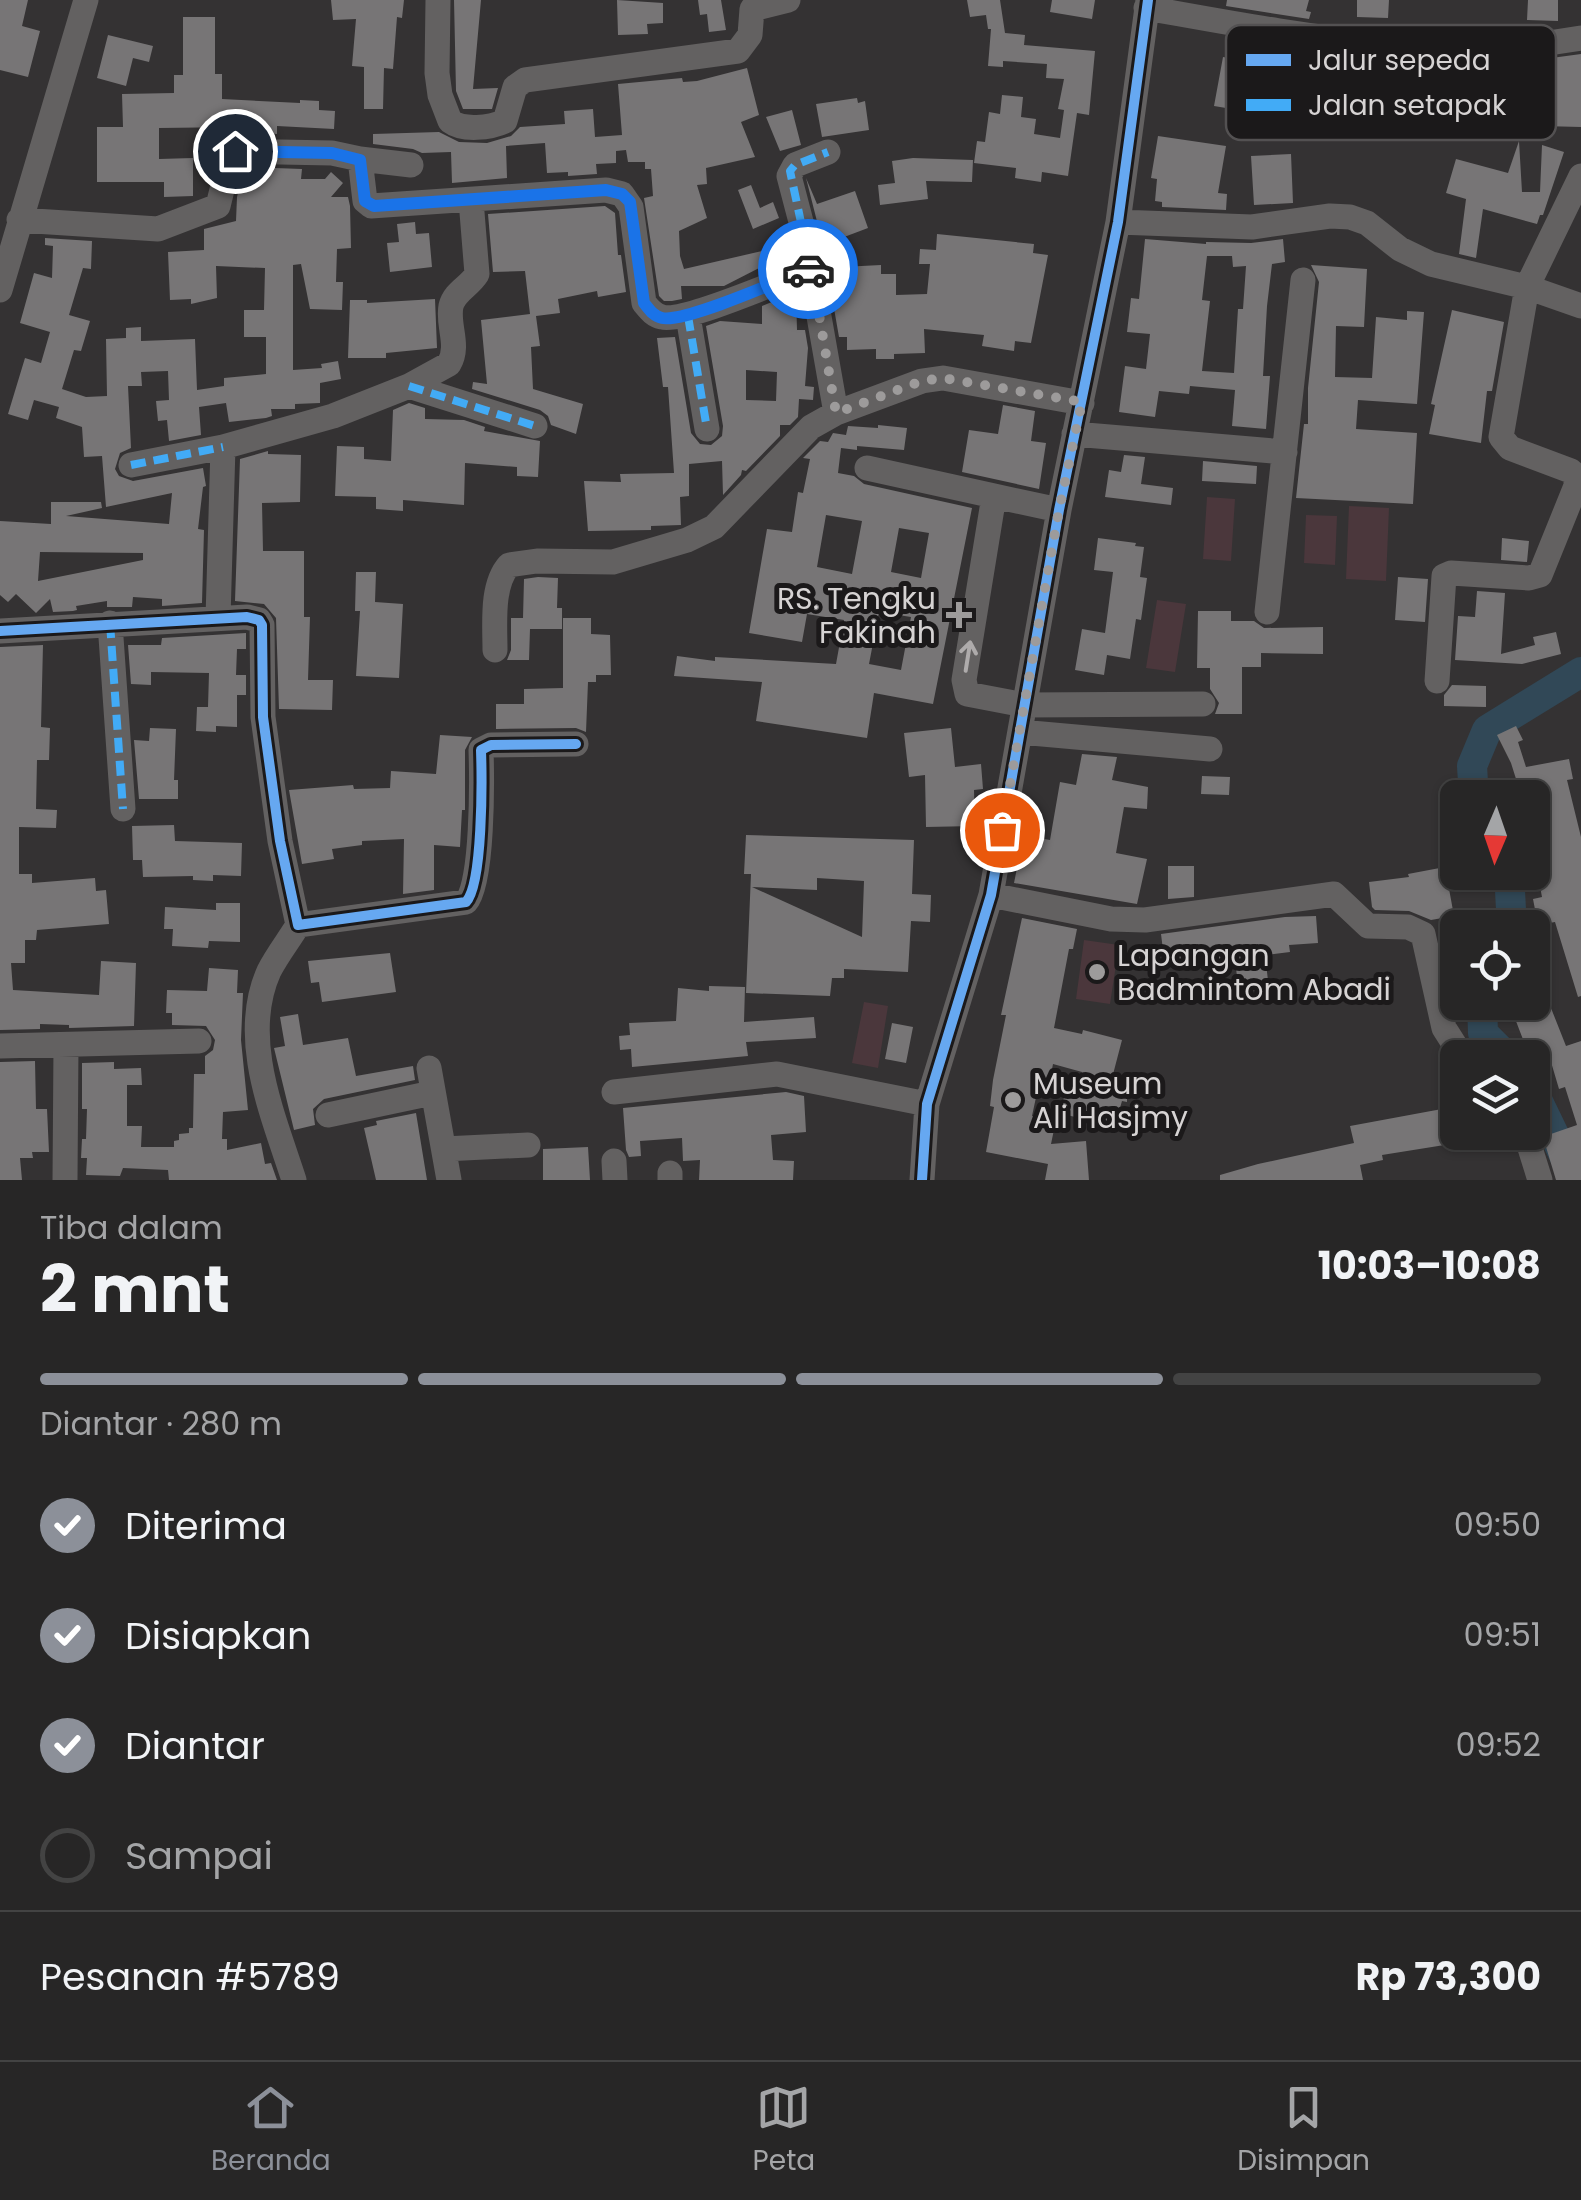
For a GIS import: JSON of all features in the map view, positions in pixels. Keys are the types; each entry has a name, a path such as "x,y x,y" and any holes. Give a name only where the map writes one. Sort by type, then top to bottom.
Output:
{"street":[{"path":"0,290 86,0"},
{"path":"438,0 440,95 450,122 462,127 505,121 515,87 525,80 738,50 750,35 749,4 788,0"},
{"path":"922,1180 927,1104 991,895 1059,510 1118,222 1147,4 1257,25"},
{"path":"1556,43 1581,38"},
{"path":"19,220 158,229 218,206 235,151 332,153 411,165"},
{"path":"828,152 790,171 836,413"},
{"path":"360,160 365,201 371,206 606,190 622,194 632,206 644,303 663,318 688,316 811,268"},
{"path":"1437,681 1444,576 1450,572 1529,578 1540,574 1576,486 1571,470 1510,448 1502,441 1527,287 1581,176"},
{"path":"131,465 223,447 333,416 442,370 453,356 451,308 477,270 471,200"},
{"path":"1118,222 1252,226 1330,216 1350,218 1367,224 1414,257 1527,287 1581,306"},
{"path":"1267,612 1303,280"},
{"path":"688,316 707,429"},
{"path":"494,650 498,587 509,564 613,562 687,540 714,527 811,428 836,413 922,381 943,378 1082,402"},
{"path":"409,386 535,426"},
{"path":"1074,434 1285,452"},
{"path":"218,618 223,447"},
{"path":"867,468 1059,510"},
{"path":"994,496 965,690 968,694 1024,705 1203,704"},
{"path":"0,631 247,616 262,625 263,717 298,925 270,968 259,1008 262,1079 294,1180"},
{"path":"110,623 124,810"},
{"path":"1020,732 1210,749"},
{"path":"298,925 466,902 475,886 481,750 491,746 576,744"},
{"path":"991,895 1111,919 1145,920 1334,894 1368,926 1408,926 1423,934 1450,1040"},
{"path":"0,1046 199,1042"},
{"path":"65,1180 66,1044"},
{"path":"614,1092 777,1074 927,1104"},
{"path":"328,1114 430,1080 449,1180"},
{"path":"444,1149 528,1145"},
{"path":"1531,1150 1540,1180"}],"shaded area":[{"path":"1207,497 1235,499 1231,561 1203,559"},
{"path":"1349,506 1389,508 1386,581 1346,579"},
{"path":"1306,515 1337,516 1335,565 1304,563"},
{"path":"1157,600 1186,604 1175,672 1146,668"},
{"name":"Lapangan Badmintom Abadi","path":"1084,940 1119,945 1110,1004 1076,999"},
{"path":"864,1002 888,1006 878,1068 852,1063"}],"building":[{"path":"0,0 28,0 22,26 40,31 28,77 0,70"},
{"path":"331,0 404,0 402,18 397,17 393,69 384,68 383,109 364,109 364,67 352,66 356,19 333,20"},
{"path":"454,0 481,0 473,89 498,88 492,109 463,109 456,91"},
{"path":"617,0 663,3 663,23 647,24 648,34 618,35"},
{"path":"698,0 721,0 726,30 709,32 707,14 700,15"},
{"path":"967,0 1000,0 1005,33 1025,35 1024,45 1095,51 1089,115 1077,113 1068,176 1042,172 1041,182 1015,178 1016,168 974,163 977,141 985,142 989,112 1000,114 1002,95 1023,97 1021,117 1036,119 1034,134 1060,138 1064,110 1058,109 1064,79 1046,78 1047,64 1003,61 1003,67 988,66 991,29 986,15 970,17"},
{"path":"1052,0 1095,0 1092,19 1050,12"},
{"path":"1227,0 1309,0 1306,11 1311,12 1309,19 1226,6"},
{"path":"1357,0 1389,0 1388,18 1357,17"},
{"path":"1528,0 1558,0 1558,21 1527,20"},
{"path":"183,17 215,17 215,74 222,74 222,99 319,101 319,110 335,111 334,129 277,126 277,134 240,132 240,127 159,128 159,159 193,158 193,196 164,197 164,182 97,182 97,127 123,127 122,94 174,93 174,75 183,75"},
{"path":"108,35 153,46 149,62 133,58 126,86 97,78"},
{"path":"1581,54 1581,127 1556,126 1556,57"},
{"path":"1223,57 1226,58 1226,108 1214,106"},
{"path":"747,68 759,115 741,122 755,157 706,168 707,184 697,185 707,218 679,231 680,256 684,269 762,251 765,265 724,286 681,286 682,299 664,301 659,296 644,198 653,196 651,169 645,169 645,162 628,162 626,150 616,151 616,163 596,164 597,174 568,176 568,172 547,173 545,143 506,146 507,178 452,183 451,152 422,153 373,144 373,134 439,132 459,142 487,143 511,136 520,127 565,124 564,111 593,109 595,137 622,135 618,84 682,78 683,82 697,81"},
{"path":"857,98 858,103 865,101 869,130 822,137 816,104"},
{"path":"792,110 801,145 780,151 766,117"},
{"path":"1158,136 1226,146 1218,193 1227,194 1226,210 1162,207 1162,202 1155,201 1157,179 1151,178"},
{"path":"1519,141 1522,192 1540,192 1542,145 1564,152 1543,215 1537,224 1483,209 1476,258 1459,254 1466,199 1446,193 1456,159 1508,173"},
{"path":"1291,154 1293,203 1254,205 1251,156"},
{"path":"973,160 972,182 926,181 928,199 880,205 878,185 895,183 892,161"},
{"path":"244,167 302,169 301,179 325,179 331,172 343,183 331,197 348,197 350,206 351,248 337,249 336,282 343,282 342,310 310,309 301,264 293,265 293,370 322,368 321,364 338,361 341,379 320,383 320,403 271,409 272,416 266,418 229,422 226,403 199,407 201,435 169,441 167,420 158,421 156,401 169,400 168,371 141,372 142,386 128,386 131,448 120,453 115,469 119,476 133,481 203,468 206,486 198,529 204,530 202,603 162,606 162,599 133,597 132,607 107,607 107,601 76,606 73,611 53,612 50,599 36,613 16,594 8,602 0,595 0,521 51,524 51,502 101,502 102,508 66,516 169,524 172,493 106,507 102,456 84,457 82,427 56,418 59,407 34,400 28,420 8,414 25,358 41,363 50,332 20,323 34,273 52,278 53,246 45,245 45,238 92,241 91,269 83,268 69,315 90,321 81,351 74,350 62,389 86,397 107,396 106,339 126,338 126,328 141,327 141,341 195,339 197,390 224,386 224,378 266,374 266,337 244,337 244,310 264,310 265,268 216,266 217,298 191,304 191,299 170,300 168,252 204,250 204,229 236,221","holes":["40,552 143,553 143,560 38,581"]},
{"path":"806,178 817,204 855,191 868,228 823,245"},
{"path":"751,185 760,208 773,202 779,218 753,229 738,190"},
{"path":"605,206 615,213 626,292 598,297 597,291 558,299 560,313 536,316 540,346 531,347 533,389 583,404 576,434 551,425 540,410 472,389 473,382 487,384 481,320 530,314 525,271 493,272 488,214"},
{"path":"415,222 416,234 429,233 432,267 390,272 387,243 399,242 397,224"},
{"path":"937,234 1034,244 1033,253 1048,255 1031,343 1015,341 1014,351 982,346 984,335 924,329 925,353 876,359 876,349 847,350 847,337 839,337 832,297 843,297 842,267 881,265 881,274 896,274 896,295 927,294 930,264 919,264 920,249 936,250"},
{"path":"1145,239 1206,244 1283,239 1285,262 1272,264 1267,306 1263,376 1270,376 1266,429 1232,426 1235,390 1190,386 1189,394 1159,391 1155,417 1119,412 1125,366 1146,369 1150,334 1127,332 1131,298 1139,299","holes":["1207,256 1232,256 1233,267 1246,266 1243,309 1238,309 1234,373 1202,371 1210,301 1202,300"]},
{"path":"1311,265 1367,269 1364,327 1336,326 1335,377 1372,378 1376,317 1407,320 1407,311 1424,312 1417,404 1358,400 1356,429 1417,433 1413,504 1296,498 1304,424 1308,424 1319,282"},
{"path":"796,292 797,330 805,330 808,348 805,386 814,387 813,400 799,399 798,417 790,425 780,425 780,436 746,471 742,470 723,495 722,461 689,464 689,496 680,497 681,525 651,526 651,530 588,531 584,481 621,482 620,474 674,473 668,387 663,387 657,338 675,337 691,433 700,444 711,445 722,436 723,426 706,326 720,321 762,324 762,306","holes":["746,370 777,372 776,401 746,400"]},
{"path":"435,299 437,348 386,353 386,358 348,358 350,300 367,303"},
{"path":"1452,310 1504,322 1492,391 1487,391 1481,443 1429,434 1435,405 1431,404"},
{"path":"409,403 425,408 425,419 464,420 485,427 484,431 540,441 538,477 517,476 517,467 465,463 464,505 403,500 403,511 376,509 376,497 335,496 337,446 364,447 364,459 391,461 393,410"},
{"path":"1003,405 1035,411 1031,441 1046,443 1039,489 962,472 969,430 998,434"},
{"path":"848,426 907,428 904,450 841,448 838,473 854,476 864,484 972,508 933,704 874,693 867,738 756,721 762,682 674,676 677,656 715,661 715,657 836,664 844,620 807,614 802,642 749,633 767,529 792,532 798,492 803,493 810,459 803,458 820,441 828,442 833,433 846,435","holes":["826,515 862,521 852,574 817,567","899,528 929,533 921,578 891,572","879,612 911,617 901,670 869,664"]},
{"path":"268,451 301,455 300,502 262,503 263,551 304,551 304,617 310,617 308,680 333,680 332,710 279,709 276,618 264,604 235,601 240,459"},
{"path":"1124,455 1145,457 1141,484 1173,488 1171,505 1105,497 1109,470 1121,472"},
{"path":"1203,461 1257,466 1256,484 1202,481"},
{"path":"1098,538 1144,547 1140,577 1147,578 1130,659 1107,655 1104,675 1075,670 1082,629 1105,633 1113,572 1094,570"},
{"path":"1502,538 1529,541 1527,562 1501,560"},
{"path":"356,572 376,572 375,602 403,604 399,678 356,676 360,611 355,611"},
{"path":"1398,577 1428,579 1425,622 1395,620"},
{"path":"558,578 557,608 562,608 562,629 530,629 529,660 507,660 511,650 511,618 523,618 524,579"},
{"path":"1477,591 1505,593 1501,654 1535,645 1533,637 1556,632 1561,654 1522,664 1455,660 1458,616 1475,617"},
{"path":"1198,611 1231,611 1231,621 1254,621 1264,628 1323,627 1323,654 1261,653 1261,667 1242,667 1242,714 1215,714 1219,703 1210,689 1210,668 1197,668"},
{"path":"563,618 591,618 591,634 610,635 611,675 596,675 596,682 588,682 586,732 576,728 496,729 496,704 524,704 524,689 563,688"},
{"path":"246,633 246,649 237,649 236,675 246,675 246,695 237,695 237,727 216,726 216,732 196,731 197,707 208,707 209,673 151,672 151,685 131,684 128,645 161,645 162,638"},
{"path":"43,645 41,727 50,728 49,760 37,760 36,809 57,810 56,828 19,827 19,874 32,874 32,883 95,878 96,891 106,890 109,924 37,930 36,940 25,940 25,963 11,963 13,990 99,995 101,961 136,963 134,1026 69,1028 40,1024 40,1029 0,1030 0,647"},
{"path":"1452,685 1486,686 1486,707 1444,706 1444,695"},
{"path":"1516,726 1523,740 1518,742 1526,767 1569,759 1573,779 1567,780 1581,837 1578,997 1555,922 1550,923 1550,910 1535,910 1533,899 1542,897 1541,890 1550,890 1550,780 1516,780 1497,735"},
{"path":"150,728 176,729 174,780 178,780 178,799 139,799 134,740 149,741"},
{"path":"951,728 955,767 981,764 983,789 974,790 975,826 926,827 925,775 909,777 904,733"},
{"path":"440,735 472,737 465,750 465,810 460,847 434,845 434,890 403,894 404,839 362,841 362,845 332,849 334,859 302,864 289,790 353,785 354,789 390,788 391,771 436,774"},
{"path":"1082,754 1117,757 1112,780 1148,787 1147,809 1124,807 1116,853 1147,859 1137,904 1014,883 1021,848 1037,851 1039,838 1050,840 1060,782 1076,785"},
{"path":"1202,776 1230,777 1229,795 1201,794"},
{"path":"174,825 175,841 242,843 241,876 213,875 213,881 193,880 193,876 143,877 142,860 133,860 132,826"},
{"path":"746,835 914,840 912,894 931,895 930,922 911,921 908,972 844,969 844,978 832,978 830,996 746,993 751,874 744,874","holes":["817,878 864,881 862,937 752,887 817,890"]},
{"path":"1168,866 1194,866 1194,897 1168,899"},
{"path":"1440,868 1440,890 1449,890 1453,910 1440,910 1440,918 1431,920 1409,911 1372,907 1369,882 1409,877 1408,874"},
{"path":"216,903 240,903 240,942 209,941 208,948 172,946 173,929 164,929 165,907 216,910"},
{"path":"1316,916 1318,943 1289,945 1290,952 1265,955 1269,989 1239,993 1235,960 1165,966 1161,934"},
{"path":"1022,918 1077,929 1073,949 1069,949 1054,1028 1082,1034 1083,1030 1122,1040 1111,1082 1127,1083 1127,1102 1122,1101 1115,1125 1061,1114 1064,1097 1077,1099 1082,1072 1053,1064 1048,1090 1038,1088 1032,1116 1056,1120 1051,1144 1086,1141 1089,1180 1045,1180 1048,1164 986,1152 994,1107 990,1106 993,1080 1006,1015 1001,1015"},
{"path":"390,953 396,992 322,1002 319,982 311,983 308,961"},
{"path":"209,968 238,970 237,993 243,993 241,1040 248,1110 223,1112 222,1139 227,1139 227,1150 261,1143 265,1164 271,1163 277,1180 169,1180 168,1170 123,1168 120,1176 86,1175 87,1158 81,1158 87,1109 82,1109 82,1063 114,1062 114,1069 141,1068 142,1085 127,1085 127,1126 142,1126 141,1147 174,1147 179,1134 189,1133 189,1128 193,1128 194,1074 205,1074 205,1056 213,1050 215,1040 206,1026 172,1025 172,1013 166,1013 167,990 207,991"},
{"path":"709,986 745,987 744,1022 814,1017 816,1038 746,1042 748,1056 632,1067 631,1049 620,1050 619,1036 630,1035 629,1023 676,1021 678,988 709,991"},
{"path":"1550,1006 1566,1046 1581,1041 1581,1180 1556,1180 1547,1150 1550,1150 1550,1134 1577,1125 1565,1087 1559,1089 1550,1062 1550,1040 1523,1040 1516,1020 1550,1020"},
{"path":"298,1014 303,1045 348,1038 356,1076 413,1066 415,1080 324,1099 313,1109 315,1125 294,1130 274,1048 285,1046 280,1017"},
{"path":"892,1023 913,1027 906,1063 885,1059"},
{"path":"35,1061 36,1109 47,1109 49,1152 32,1152 33,1158 20,1158 22,1180 0,1180 0,1062"},
{"path":"786,1092 804,1096 806,1132 771,1135 773,1160 794,1161 793,1180 699,1180 700,1160 683,1161 682,1138 640,1141 641,1156 629,1157 626,1150 623,1108"},
{"path":"1440,1109 1440,1146 1382,1155 1383,1160 1360,1165 1363,1180 1220,1180 1220,1175 1258,1164 1354,1143 1350,1126"},
{"path":"416,1113 427,1180 376,1180 364,1128 377,1125 376,1121"},
{"path":"588,1147 590,1180 543,1180 543,1149"}],"waterway":[{"path":"1473,780 1472,766 1487,730 1581,672"},
{"path":"1510,890 1511,910"},
{"path":"1483,1020 1483,1033 1490,1040"},
{"path":"1550,1126 1576,1180"}],"marked path":[{"path":"811,269 790,171 795,165 828,152"},
{"path":"688,316 707,429"},
{"path":"409,386 535,426"},
{"path":"131,465 223,447"},
{"path":"110,623 123,809"}],"cycle path":[{"path":"922,1180 927,1104 991,895 1059,510 1118,222 1148,0"},
{"path":"0,631 247,617 259,620 263,717 280,841 298,925 466,902 476,875 481,750 491,745 576,744"}],"way so far":[{"path":"808,269 811,268 836,413 922,381 943,378 1082,402 1002,830"}],"place":[{"name":"RS. Tengku Fakinah","path":"959,615"},
{"name":"Lapangan Badmintom Abadi","path":"1097,972"},
{"name":"Museum Ali Hasjmy","path":"1013,1100"}],"route":[{"path":"235,151 332,153 360,160 365,201 374,206 606,190 622,194 632,206 644,303 663,318 688,316 808,269"}]}
